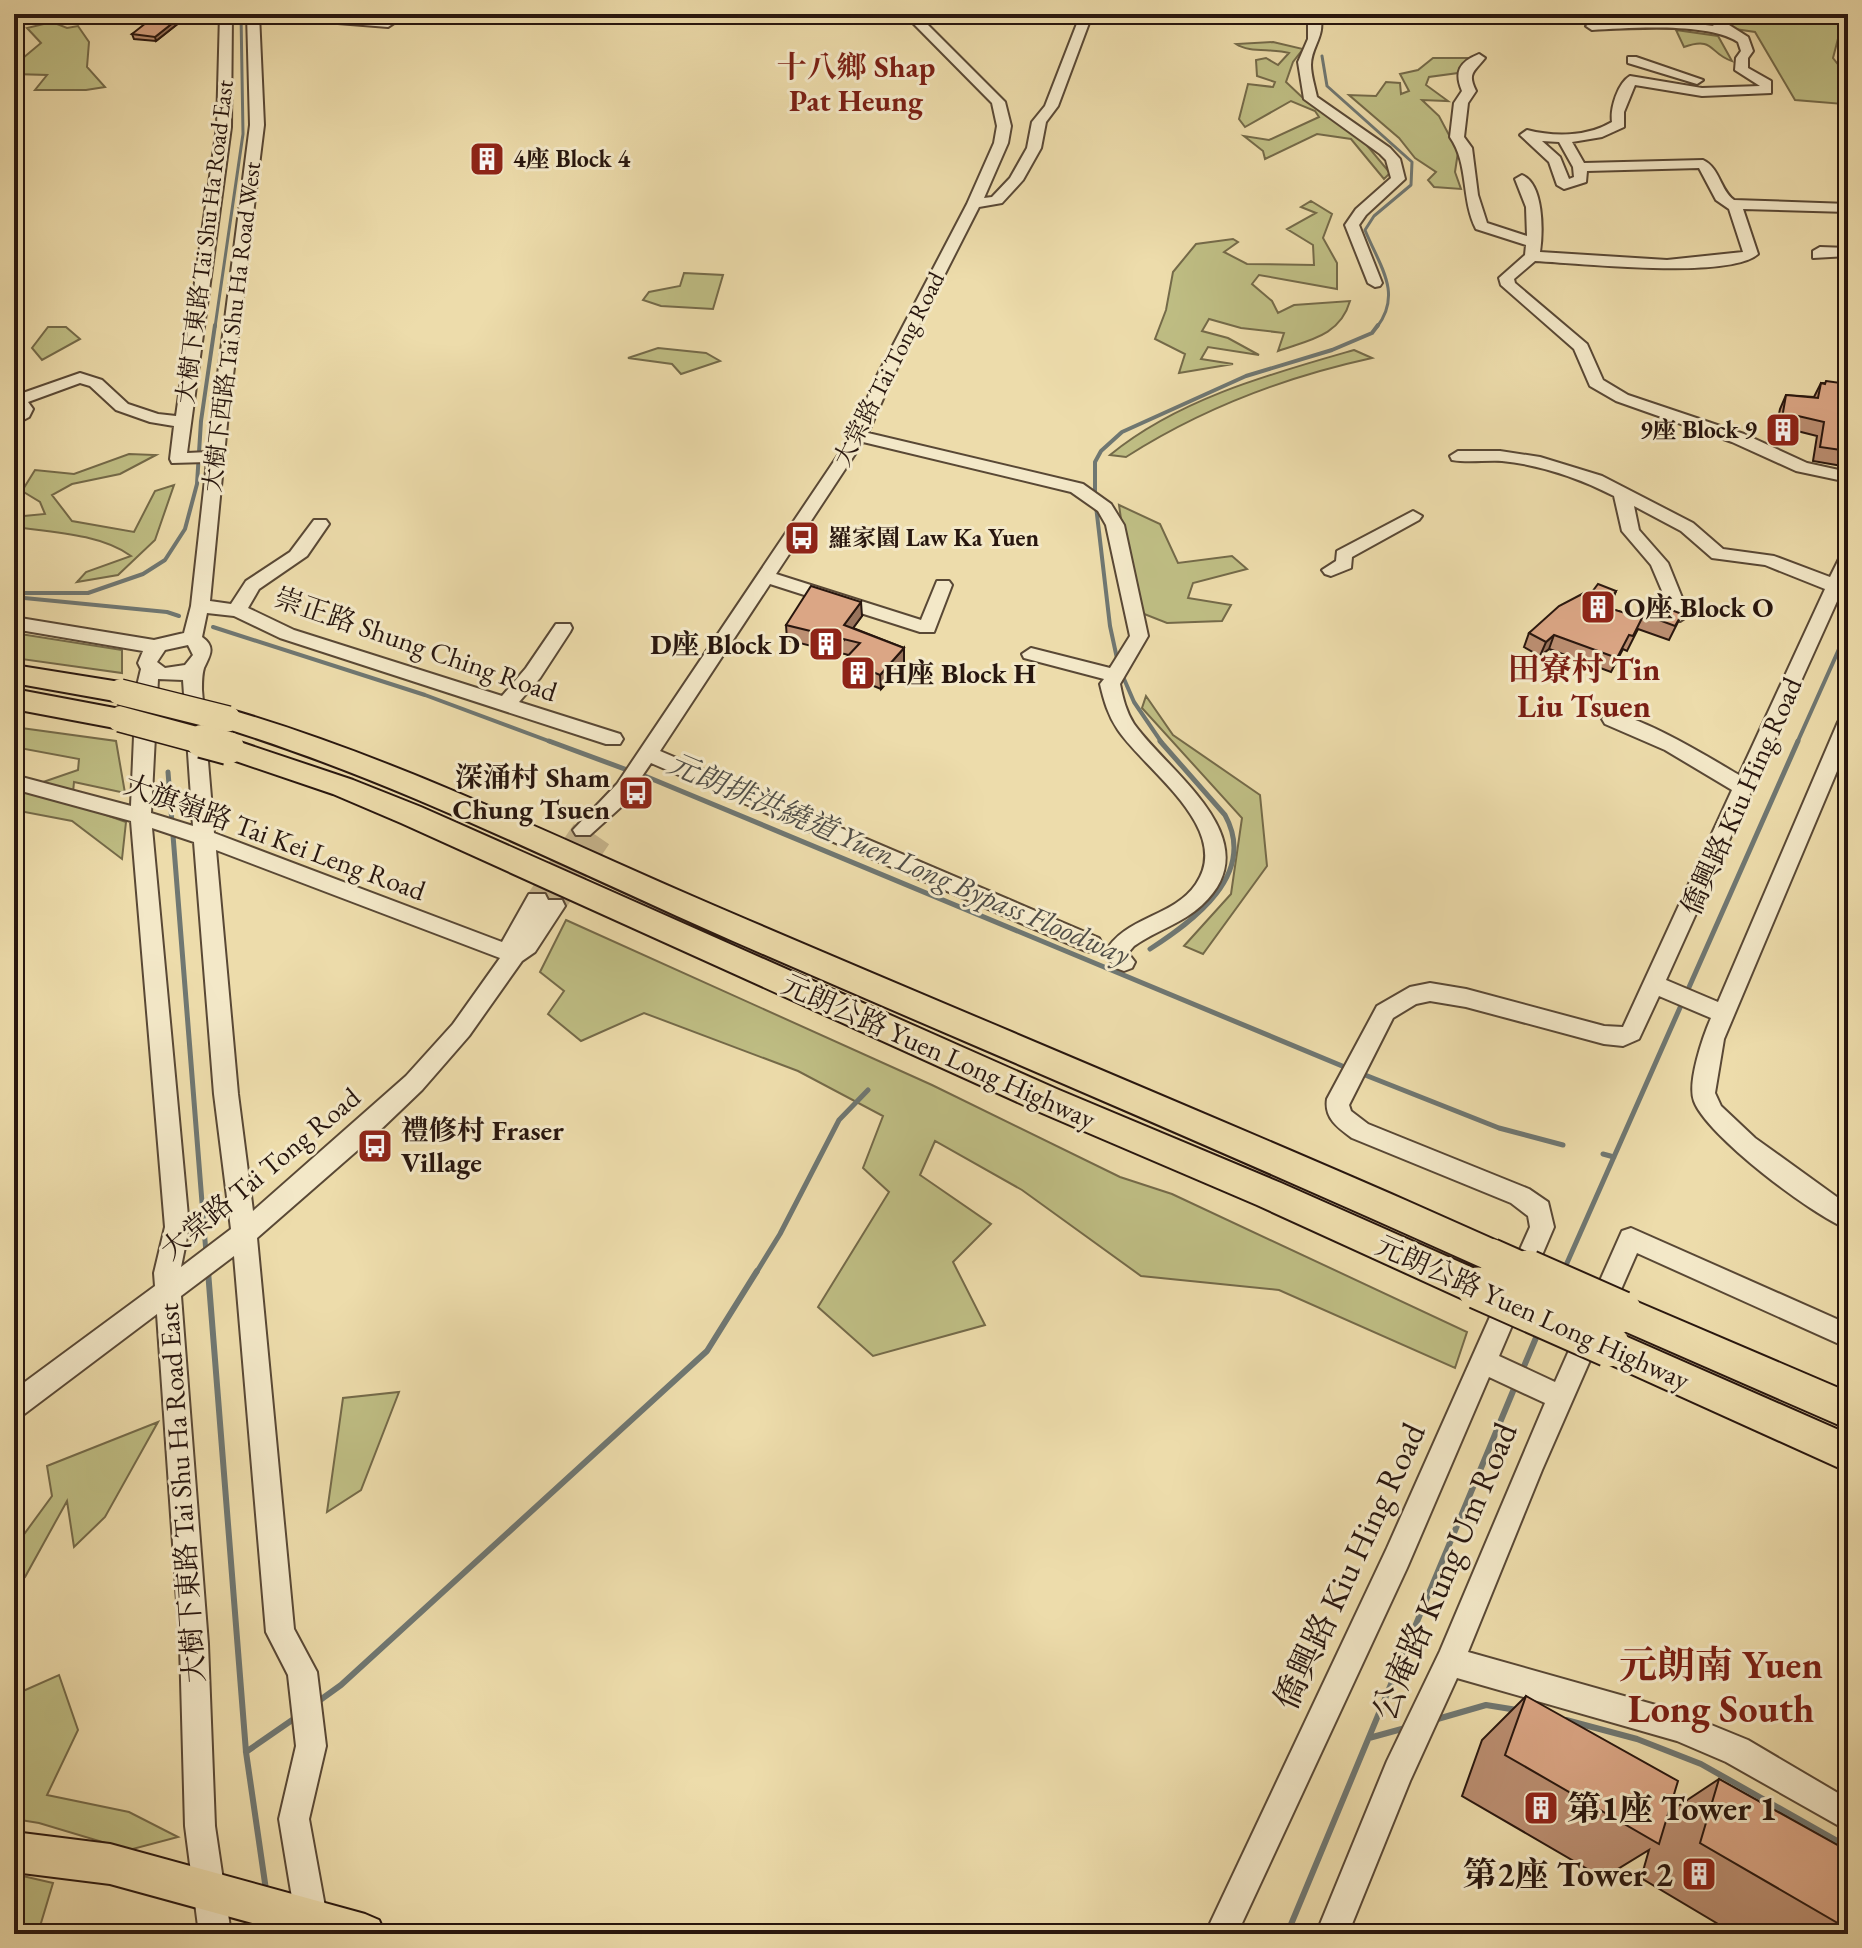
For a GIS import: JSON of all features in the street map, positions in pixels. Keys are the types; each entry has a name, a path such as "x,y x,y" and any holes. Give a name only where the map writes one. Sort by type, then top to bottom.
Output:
{"highway":[{"name":"元朗公路 Yuen Long Highway","path":"14,674 228,734 1047,1100 1269,1194 1484,1272 1615,1329 1848,1411"},
{"name":"元朗公路 Yuen Long Highway","path":"14,699 120,706"},
{"name":"元朗公路 Yuen Long Highway","path":"1615,1329 1848,1453"}],"main road":[{"path":"14,1852 110,1864 213,1907 365,1934"}],"street":[{"name":"大樹下東路 Tai Shu Ha Road East","path":"216,456 178,459 224,127 226,14"},
{"path":"275,14 388,23"},
{"path":"342,21 371,14"},
{"name":"大棠路 Tai Tong Road","path":"591,834 859,436 885,376 974,204 1001,143 1003,114 998,102 910,14"},
{"path":"974,204 997,200 1016,180 1034,148 1039,122 1051,106 1073,44 1084,21 1092,14"},
{"path":"1314,14 1317,20 1311,50 1304,62 1311,99 1385,151 1396,168 1398,179 1356,215 1352,225 1370,286"},
{"path":"1567,139 1565,143 1580,167 1581,179 1564,185 1555,160 1525,130 1567,139 1604,131 1619,124 1617,112 1630,80 1702,92 1766,90 1766,84 1741,70 1748,46 1712,19 1712,14"},
{"name":"大樹下西路 Tai Shu Ha Road West","path":"258,15 257,125 200,606 192,639 201,645 204,653 194,667 192,690 197,836 239,1238 247,1281 280,1632 302,1672 311,1746 294,1819 308,1924"},
{"path":"1592,26 1654,23 1727,31"},
{"path":"1479,58 1465,70 1463,78 1469,91 1461,103 1457,137 1465,148 1471,195 1481,226 1533,249 1667,264 1751,254 1735,207 1721,197 1714,179 1703,164 1580,167"},
{"path":"1632,60 1696,78 1702,92"},
{"path":"1522,179 1536,206 1533,249 1506,278 1508,285 1581,347 1596,383 1635,405 1738,438 1802,467 1848,477"},
{"path":"1731,204 1848,208"},
{"path":"1818,255 1825,249 1848,252"},
{"name":"大樹下東路 Tai Shu Ha Road East","path":"16,399 80,378 96,383 122,407 156,419 183,422"},
{"path":"14,420 25,409 16,399"},
{"path":"859,436 1048,479 1087,495 1105,508 1115,525 1139,636 1112,680 1114,707 1139,743 1208,822 1214,846 1209,880 1201,892 1182,911 1136,931 1122,941 1115,954 1124,962"},
{"path":"1458,456 1500,456 1540,462 1596,480 1687,527 1718,554 1768,560 1835,586"},
{"path":"1622,492 1631,531 1659,563 1680,615"},
{"path":"1331,570 1345,564 1343,555 1358,544 1413,516"},
{"path":"238,611 249,586 294,559 309,543 320,524"},
{"name":"僑興路 Kiu Hing Road","path":"1221,1934 1397,1558 1542,1227 1539,1210 1520,1196 1360,1131 1340,1116 1337,1104 1385,1012 1410,996 1430,992 1466,998 1604,1035 1623,1037 1631,1033 1848,557"},
{"path":"766,577 927,628 943,585"},
{"name":"崇正路 Shung Ching Road","path":"200,606 238,611 287,634 613,739"},
{"path":"14,623 156,647 180,639 192,639"},
{"path":"505,705 533,673 563,628"},
{"path":"156,647 147,663 150,670 157,674 176,675 194,667"},
{"path":"1031,654 1112,680"},
{"name":"大樹下東路 Tai Shu Ha Road East","path":"150,670 146,690 145,818 177,1227 167,1273 173,1288 194,1645 198,1806 213,1907"},
{"path":"1612,719 1672,745 1745,788"},
{"path":"1848,722 1713,1039 1714,1050 1704,1090 1713,1113 1766,1161 1848,1218"},
{"path":"642,761 1091,944"},
{"name":"大旗嶺路 Tai Kei Leng Road","path":"14,782 145,818 514,955"},
{"name":"大棠路 Tai Tong Road","path":"14,1406 239,1238 367,1128 414,1083 461,1030 514,955 527,946 546,903"},
{"path":"1655,985 1723,1014"},
{"name":"公庵路 Kung Um Road","path":"1332,1934 1407,1752 1445,1672 1631,1239 1848,1336"},
{"path":"1483,1361 1561,1398"},
{"path":"1445,1672 1677,1726 1737,1751 1848,1816"}],"shaded area":[{"path":"1784,15 1816,22 1848,20 1848,27 1840,31 1833,58 1848,77 1848,94 1841,94 1843,104 1795,100 1755,32 1728,28 1717,20 1770,24"},
{"path":"52,22 67,28 78,26 89,42 87,67 105,87 35,90 47,75 14,74 14,41 23,58 41,43 27,28"},
{"path":"1676,30 1718,36 1732,61 1707,45 1684,47"},
{"path":"1273,42 1303,49 1293,62 1286,82 1304,99 1365,143 1390,173 1384,179 1351,139 1317,134 1265,159 1263,151 1244,136 1269,140 1319,117 1315,111 1291,101 1245,127 1239,119 1248,84 1273,87 1275,82 1257,76 1256,60 1266,58 1278,65 1289,53 1236,44"},
{"path":"1433,58 1470,58 1458,73 1429,77 1426,85 1448,101 1422,100 1439,116 1458,152 1455,172 1461,189 1434,187 1428,180 1436,172 1415,158 1399,138 1349,95 1376,96 1386,82 1400,83 1401,94 1409,91 1400,74 1418,70"},
{"path":"1311,201 1332,214 1323,238 1337,263 1337,289 1259,275 1252,284 1272,301 1278,313 1294,305 1350,301 1339,322 1312,340 1278,351 1284,333 1241,328 1209,319 1202,331 1228,338 1259,355 1208,347 1201,359 1233,364 1179,373 1185,354 1155,339 1166,310 1173,272 1196,244 1233,239 1238,242 1224,252 1247,264 1314,265 1313,245 1287,229 1316,213 1301,207"},
{"path":"684,273 723,275 713,309 661,306 643,300 649,292 680,286"},
{"path":"48,327 66,327 80,339 42,360 32,348"},
{"path":"658,348 706,353 720,361 681,374 672,364 628,358"},
{"path":"1354,350 1372,358 1276,385 1184,424 1126,457 1110,455 1137,435 1195,403 1258,379"},
{"path":"129,454 156,455 120,474 72,484 52,495 72,521 134,532 155,491 174,485 155,540 118,575 77,582 86,572 131,556 91,538 15,527 14,517 45,514 40,502 22,491 35,470 74,474"},
{"path":"1119,505 1160,524 1178,563 1232,556 1247,569 1193,583 1188,598 1231,605 1222,621 1167,623 1134,610"},
{"path":"14,633 122,650 122,673 14,658"},
{"path":"1146,696 1173,735 1260,795 1267,866 1203,954 1184,946 1231,894 1242,818 1142,708"},
{"path":"14,727 116,741 125,793 74,782 72,803 126,822 122,859 72,821 14,810 14,792 78,770 79,759 14,747"},
{"path":"566,920 932,1085 1120,1177 1172,1194 1467,1332 1455,1368 1279,1290 1141,1276 1022,1190 935,1141 920,1175 991,1224 953,1262 985,1325 873,1356 818,1307 889,1192 863,1168 883,1116 798,1071 644,1013 581,1041 548,1014 564,991 540,972"},
{"path":"399,1392 361,1490 327,1512 343,1398"},
{"path":"158,1422 105,1517 74,1547 67,1501 25,1577 14,1586 14,1548 52,1496 47,1466"},
{"path":"59,1675 78,1730 47,1795 129,1812 178,1837 129,1850 39,1823 14,1819 14,1740 19,1731 14,1727 14,1695"},
{"path":"14,1874 53,1883 38,1933 14,1934"}],"building":[{"path":"156,15 179,18 155,37 132,34"},
{"path":"1826,381 1848,384 1848,451 1820,447 1824,422 1798,416 1797,422 1782,418 1786,395 1818,398 1821,383 1825,384"},
{"path":"1598,584 1616,591 1605,607 1642,618 1617,658 1554,635 1546,642 1529,633 1559,606 1584,593 1589,596"},
{"path":"811,586 861,602 844,625 904,648 880,675 844,660 860,643 786,625"},
{"path":"1650,602 1682,614 1675,626 1643,614"},
{"path":"1526,1696 1678,1781 1659,1844 1505,1755"},
{"path":"1719,1779 1848,1851 1848,1929 1700,1843"}],"waterway":[{"path":"215,327 243,134 241,14"},
{"path":"1322,56 1327,86 1412,162 1411,185 1374,216 1365,230 1382,267 1388,291 1385,315 1377,327"},
{"path":"14,593 88,593 143,574 165,560 185,529 197,484 201,421 215,325"},
{"path":"1095,496 1095,462 1101,451 1122,432 1246,376 1332,350 1372,333 1378,325"},
{"path":"1096,506 1110,626 1118,663"},
{"name":"元朗排洪繞道 Yuen Long Bypass Floodway","path":"14,597 167,612 179,616"},
{"name":"元朗排洪繞道 Yuen Long Bypass Floodway","path":"213,627 425,695 554,743"},
{"path":"1797,743 1848,629"},
{"path":"1121,672 1134,702 1162,743"},
{"name":"元朗排洪繞道 Yuen Long Bypass Floodway","path":"549,741 630,771"},
{"path":"1150,949 1184,925 1216,894 1227,876 1233,857 1233,837 1225,815 1160,741"},
{"path":"1614,1157 1798,741"},
{"path":"168,772 206,1253"},
{"name":"元朗排洪繞道 Yuen Long Bypass Floodway","path":"640,774 1347,1068"},
{"name":"元朗排洪繞道 Yuen Long Bypass Floodway","path":"1360,1073 1499,1128 1563,1145"},
{"path":"756,1273 780,1234 839,1120 868,1090"},
{"name":"元朗排洪繞道 Yuen Long Bypass Floodway","path":"1603,1154 1614,1157"},
{"path":"1563,1272 1614,1157"},
{"path":"208,1271 246,1752"},
{"path":"316,1703 341,1685 707,1351 757,1271"},
{"path":"1522,1371 1538,1333"},
{"path":"1287,1934 1516,1384"},
{"path":"1434,1720 1486,1705 1517,1710"},
{"path":"246,1752 298,1716"},
{"path":"1566,1720 1637,1739 1701,1764 1848,1847"},
{"path":"1369,1738 1409,1727"},
{"path":"246,1752 266,1890"}],"tunnel":[{"path":"537,900 583,830"},
{"path":"554,906 600,838"}],"place":[{"name":"4座 Block 4","path":"487,159"},
{"name":"9座 Block 9","path":"1783,430"},
{"name":"羅家園 Law Ka Yuen","path":"802,538"},
{"name":"O座 Block O","path":"1598,607"},
{"name":"D座 Block D","path":"826,644"},
{"name":"H座 Block H","path":"858,673"},
{"name":"深涌村 Sham Chung Tsuen","path":"636,793"},
{"name":"禮修村 Fraser Village","path":"375,1146"},
{"name":"第1座 Tower 1","path":"1541,1808"},
{"name":"第2座 Tower 2","path":"1699,1874"}],"district":[{"name":"十八鄉 Shap Pat Heung","path":"856,84"},
{"name":"田寮村 Tin Liu Tsuen","path":"1584,688"},
{"name":"元朗南 Yuen Long South","path":"1721,1687"}]}
